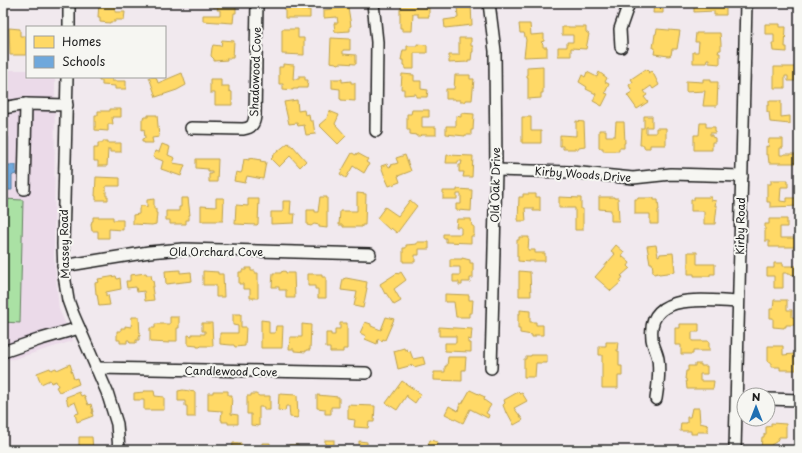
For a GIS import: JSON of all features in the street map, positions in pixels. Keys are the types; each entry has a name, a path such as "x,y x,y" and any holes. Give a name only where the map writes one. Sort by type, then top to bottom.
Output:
{"street":[{"path":"69,3 69,26"},
{"name":"Shadowood Cove","path":"191,128 243,129 251,127 253,124 255,116 257,3"},
{"path":"373,3 377,42 376,131"},
{"name":"Old Oak Drive","path":"489,3 494,51 496,170 491,368"},
{"path":"621,47 620,29 629,3"},
{"name":"Kirby Road","path":"740,387 738,302 746,3"},
{"name":"Massey Road","path":"67,78 63,266 68,300 96,368 108,392 117,424 119,450"},
{"path":"24,189 26,104"},
{"path":"3,108 26,104 67,105"},
{"name":"Kirby Woods Drive","path":"496,170 571,172 633,178 671,174 742,176"},
{"name":"Old Orchard Cove","path":"63,266 149,252 182,249 370,254"},
{"path":"656,399 659,367 652,337 654,322 658,315 670,305 678,302 696,300 738,302"},
{"path":"3,352 41,338 79,328"},
{"name":"Candlewood Cove","path":"96,368 366,373"},
{"path":"776,399 799,400"},
{"name":"Kirby Road","path":"735,450 737,427"}],"shaded area":[{"path":"3,70 26,70 26,78 55,78 54,259 59,309 73,341 14,359 3,360"}],"green space":[{"path":"3,199 23,200 20,323 3,322"}],"building: Homes":[{"path":"99,3 115,3 115,12 125,12 124,20 115,20 115,22 110,23 100,22 100,17 98,17"},
{"path":"213,3 234,3 234,6 236,6 236,13 234,13 233,23 203,21 203,15 220,15 220,10 217,10 218,7 213,7"},
{"path":"285,3 302,4 301,10 310,10 310,18 285,18"},
{"path":"407,3 416,5 416,8 429,8 429,17 418,17 418,14 413,14 412,31 402,31 402,28 400,28 400,9 401,5 407,5"},
{"path":"654,3 663,3 663,13 653,13"},
{"path":"694,3 726,3 726,15 714,15 714,11 694,12"},
{"path":"774,3 799,3 799,7 792,7 792,5 774,6"},
{"path":"471,5 472,25 445,28 444,20 458,18 457,6"},
{"path":"348,7 351,26 350,31 335,32 334,23 338,23 337,17 324,18 324,10"},
{"path":"519,24 530,24 531,35 544,34 544,41 541,42 543,47 547,47 547,56 524,57 526,40 524,33 520,33"},
{"path":"765,24 780,24 780,27 786,27 785,47 787,47 787,52 773,51 772,43 774,43 774,34 765,34"},
{"path":"562,27 586,27 586,32 589,34 586,49 571,48 571,56 558,56 558,47 567,47 567,42 573,42 573,35 562,35"},
{"path":"9,28 20,29 20,36 26,36 26,55 10,55"},
{"path":"282,29 298,29 298,38 304,38 304,55 282,54"},
{"path":"657,29 680,31 677,49 672,49 671,55 669,56 654,54 655,48 653,48"},
{"path":"696,33 720,33 721,50 719,50 718,53 720,53 720,64 709,63 709,59 707,59 706,63 693,63 693,52 698,52 699,42 695,42"},
{"path":"331,38 350,39 350,50 343,50 343,54 356,55 356,64 337,64 330,62"},
{"path":"459,38 471,38 473,52 471,60 468,60 468,62 449,63 449,55 459,55"},
{"path":"222,40 234,41 233,58 214,61 211,56 213,45 221,46"},
{"path":"417,44 427,45 427,53 414,53 414,69 405,69 403,60 401,60 403,50 407,50 407,46 417,46"},
{"path":"283,64 294,65 293,79 299,79 299,76 305,76 305,80 308,80 307,88 298,88 293,90 283,89 283,84 279,84 279,67 283,67"},
{"path":"543,66 543,93 541,93 541,98 528,99 527,67"},
{"path":"774,67 796,67 795,81 788,81 788,76 785,76 785,88 774,88"},
{"path":"646,69 649,72 648,73 651,71 653,73 659,85 653,89 651,86 644,91 647,95 644,97 648,102 637,109 627,95 632,92 629,85 633,82 631,79"},
{"path":"587,72 597,77 599,72 607,78 605,82 609,84 605,93 608,94 602,106 593,101 596,94 586,89 587,87 579,82 582,75 585,77"},
{"path":"182,73 186,85 177,90 156,97 149,78 156,78 158,83"},
{"path":"402,74 414,75 414,81 421,81 421,89 428,90 427,97 416,97 416,94 404,95 404,89 401,89"},
{"path":"455,75 470,75 470,79 474,79 472,100 460,102 460,100 446,99 446,89 454,89"},
{"path":"99,78 112,78 112,81 126,81 126,89 115,89 115,86 102,85 102,81 99,81"},
{"path":"210,79 221,79 221,86 229,86 229,91 232,92 232,105 215,105 215,93 210,93"},
{"path":"332,79 342,79 342,82 351,81 351,83 355,83 355,101 341,100 340,89 332,88"},
{"path":"703,79 711,79 711,82 718,82 717,106 703,106 705,91 686,92 686,81 703,82"},
{"path":"297,100 298,111 304,110 305,115 309,114 310,121 313,121 315,134 306,135 304,125 298,126 297,123 289,124 284,102"},
{"path":"769,101 781,101 781,117 790,116 790,124 770,122 769,112 767,112 767,105 769,105"},
{"path":"110,109 121,109 121,117 112,117 113,124 108,124 108,131 95,130 95,115 98,115 98,111 110,111"},
{"path":"412,110 429,110 429,117 422,117 422,127 436,127 436,135 416,136 410,134 410,130 407,130 407,114 411,114"},
{"path":"329,111 339,115 335,124 346,136 338,144 319,125 327,118"},
{"path":"461,113 474,114 473,130 471,130 471,135 465,136 446,134 446,126 456,126 456,116 461,117"},
{"path":"148,115 157,115 159,137 152,138 153,143 142,142 142,139 145,138 144,129 142,130 142,119 144,119 143,117 148,117"},
{"path":"644,116 652,116 652,127 646,127 646,133 656,133 656,128 666,128 666,145 650,145 650,148 644,148 644,145 640,145 641,128 644,128"},
{"path":"522,117 531,117 531,131 541,131 541,143 522,143"},
{"path":"576,121 584,122 585,146 579,147 579,149 563,149 563,146 560,146 560,135 576,136"},
{"path":"616,122 624,122 624,148 619,148 619,151 603,151 603,148 599,148 599,130 606,130 606,136 615,136"},
{"path":"700,123 706,123 706,127 715,127 715,133 710,133 712,137 715,138 715,142 712,142 712,150 694,150 694,135 699,135"},
{"path":"769,139 783,139 783,148 780,148 780,155 796,154 796,163 769,163 768,155 766,155 766,146 768,147"},
{"path":"103,141 108,141 108,143 121,143 121,152 110,152 110,149 108,149 107,166 98,166 98,161 94,161 94,148 98,148 98,143 103,143"},
{"path":"288,143 293,146 306,161 300,167 290,156 279,167 271,159 273,157 272,156"},
{"path":"162,144 170,147 168,155 175,158 173,163 185,165 181,176 161,169 163,161 153,157 155,151 159,152"},
{"path":"352,153 356,155 357,153 368,159 366,162 369,164 364,173 353,166 346,178 340,174"},
{"path":"405,155 411,171 398,176 400,182 389,186 381,166 387,164 389,167 392,166 391,165 398,163 396,158"},
{"path":"447,155 473,156 472,177 463,177 464,172 459,172 459,165 461,165 462,161 458,161 458,163 446,163"},
{"path":"249,158 266,162 263,179 247,176 245,183 234,181 236,172 241,173 242,171 244,159 249,160"},
{"path":"196,159 218,159 217,182 209,182 209,174 212,174 212,171 208,171 208,169 196,168"},
{"path":"96,177 120,178 120,186 106,186 106,196 108,196 108,200 96,200"},
{"path":"771,180 788,180 788,187 781,187 780,201 787,202 787,198 798,198 798,206 770,207 770,202 767,202 767,184 771,184"},
{"path":"457,189 472,190 471,211 456,210 456,204 461,204 461,194 457,194 457,199 443,199 443,191 457,191"},
{"path":"357,193 366,194 365,225 362,225 362,227 343,227 343,225 339,225 340,211 357,211"},
{"path":"523,194 536,194 536,197 540,197 540,211 533,211 533,208 525,208 526,221 518,221 519,197 523,197"},
{"path":"320,197 327,197 327,228 319,227 319,225 314,224 311,226 307,225 307,210 315,210 315,212 318,212"},
{"path":"559,197 581,198 581,209 583,209 583,230 575,230 575,208 559,208"},
{"path":"599,197 618,198 619,221 611,221 611,210 599,209"},
{"path":"694,197 711,197 711,200 716,201 715,206 717,206 715,224 704,224 704,211 691,211 691,200 694,200"},
{"path":"181,198 188,198 190,215 189,220 186,220 186,224 170,224 170,220 166,220 166,211 179,211 179,207 181,207"},
{"path":"216,198 224,198 223,221 201,221 201,206 216,207"},
{"path":"654,198 654,200 658,200 658,224 650,224 650,214 635,214 635,199"},
{"path":"154,199 154,209 156,209 157,213 156,224 133,224 133,215 139,214 139,209 141,206 145,206 147,208 147,200"},
{"path":"248,199 259,199 258,224 235,224 236,205 248,206"},
{"path":"410,200 417,206 397,233 391,228 390,230 377,218 385,207 398,216"},
{"path":"283,201 291,201 290,214 295,214 294,223 271,224 271,212 283,212"},
{"path":"93,217 113,217 113,220 123,220 123,230 109,229 109,238 98,238 98,231 92,231 91,225"},
{"path":"457,219 471,219 472,226 474,226 474,236 471,236 471,243 446,242 446,238 443,238 443,234 461,234 461,227 456,227"},
{"path":"769,219 787,219 787,227 780,227 780,238 799,238 799,247 769,247 769,241 765,241 765,224 769,224"},
{"path":"519,237 529,237 528,250 535,250 535,253 545,253 545,261 518,261 517,240 519,240"},
{"path":"417,242 429,242 429,249 419,249 419,255 415,255 415,262 403,262 403,248 406,248 406,245 417,244"},
{"path":"616,245 624,252 622,256 630,263 628,266 630,268 621,276 623,277 620,281 621,282 611,291 595,277 615,254 611,251"},
{"path":"656,245 658,256 660,254 673,253 675,272 654,274 652,270 652,263 650,263 647,246"},
{"path":"688,252 697,252 697,264 715,264 715,274 710,274 710,276 694,276 694,274 688,274"},
{"path":"462,258 470,260 470,263 473,263 473,278 470,278 470,282 462,282 462,285 459,285 459,282 453,282 453,275 460,275 460,267 450,267 450,259"},
{"path":"774,263 783,263 783,266 799,266 799,275 783,273 783,288 774,288 774,276 767,276 767,268 774,268"},
{"path":"246,268 251,268 251,271 258,273 258,298 250,298 250,289 243,289 243,284 239,284 239,272 246,270"},
{"path":"180,270 180,273 191,272 192,281 166,284 165,271"},
{"path":"203,271 218,272 218,274 223,274 224,297 216,297 216,285 203,285"},
{"path":"284,271 286,273 294,273 295,298 286,298 286,290 279,290 279,287 272,287 273,273 281,273"},
{"path":"519,271 530,272 531,296 519,296"},
{"path":"401,272 406,280 394,289 401,301 394,305 386,293 385,294 380,284"},
{"path":"146,273 147,275 151,275 153,280 154,287 152,287 154,300 145,301 144,291 137,292 136,287 127,288 126,281 130,281 130,275"},
{"path":"308,274 322,274 322,277 326,277 326,298 318,298 318,289 315,289 315,286 308,286"},
{"path":"116,276 117,279 120,278 121,289 106,292 110,305 99,306 95,283 99,282 98,279"},
{"path":"346,278 367,282 363,308 354,306 357,292 341,290 343,279"},
{"path":"445,294 469,295 469,300 473,300 472,313 469,313 469,317 456,317 454,302 445,302"},
{"path":"774,300 787,300 787,310 792,310 792,317 799,318 799,325 786,325 784,328 773,327 773,318 770,318 770,309 773,309"},
{"path":"520,310 530,311 530,322 536,322 536,325 543,325 543,335 535,335 535,337 532,337 532,335 520,333 520,329 518,329 518,314 520,314"},
{"path":"233,314 241,314 241,327 246,327 245,346 235,347 234,345 220,344 220,333 238,333 238,326 233,325"},
{"path":"132,317 139,317 139,340 136,340 136,343 130,343 129,340 127,340 127,343 120,343 120,340 117,340 117,331 121,331 121,328 125,328 125,326 131,327"},
{"path":"170,317 179,317 177,341 170,341 170,343 150,342 150,328 155,328 155,324 170,324"},
{"path":"386,317 394,319 385,340 383,339 382,341 378,339 377,344 365,339 366,336 360,333 365,322 381,330"},
{"path":"261,320 269,321 269,333 275,333 276,326 283,326 282,348 261,348"},
{"path":"202,323 212,323 213,346 197,347 188,345 188,335 192,336 192,334 205,334 205,331 202,331"},
{"path":"340,323 347,323 347,349 343,349 343,352 330,352 330,348 326,348 326,333 335,335 335,329 340,329"},
{"path":"302,324 311,325 310,350 306,350 306,352 289,349 290,337 302,337"},
{"path":"680,324 699,324 699,332 692,332 692,341 709,341 709,351 693,351 693,354 681,354 681,345 675,345 675,328 680,328"},
{"path":"439,327 472,329 471,340 468,339 468,343 471,343 471,352 445,351 445,343 456,343 456,336 439,336"},
{"path":"606,342 618,342 617,351 619,351 619,366 622,366 622,376 618,376 618,388 602,388 602,355 599,355 599,346 606,346"},
{"path":"768,346 783,346 783,355 794,354 796,359 796,370 780,370 780,367 771,367 771,362 768,362"},
{"path":"404,348 405,350 407,349 408,352 410,351 413,359 423,357 425,364 414,367 413,365 398,369 394,351"},
{"path":"547,355 547,363 536,363 535,377 524,377 524,359 526,359 526,356"},
{"path":"448,357 466,357 465,370 462,370 462,381 434,380 434,372 445,372"},
{"path":"70,364 74,379 77,378 79,384 59,392 56,387 58,386 56,381 51,383 50,380 41,384 37,373 50,368 51,370 56,368 57,370"},
{"path":"695,364 707,366 707,374 700,374 700,381 714,381 713,389 687,389 685,379 686,371 688,371 688,366 695,366"},
{"path":"402,381 421,394 415,403 407,397 407,395 397,410 386,403"},
{"path":"183,390 195,392 195,417 187,417 187,406 185,406 185,401 178,401 178,391"},
{"path":"470,390 485,397 484,400 491,405 486,413 489,415 488,418 470,409 463,423 445,414 449,406 458,411 460,403 462,404"},
{"path":"154,391 155,396 164,397 164,410 144,410 144,400 134,400 134,393"},
{"path":"213,391 228,391 228,395 232,395 231,414 238,415 238,424 228,424 228,422 222,422 222,411 208,410 208,393 213,393"},
{"path":"79,392 81,396 84,395 88,405 91,404 93,416 77,422 75,414 79,413 75,402 68,405 66,397"},
{"path":"518,392 520,394 522,393 527,401 514,408 523,420 514,425 507,412 506,413 503,405 505,403 504,400"},
{"path":"251,394 270,396 270,410 264,410 264,407 259,407 259,426 251,425 251,414 247,414 247,396 251,396"},
{"path":"279,394 297,395 298,418 290,417 289,406 286,406 285,411 278,410"},
{"path":"317,395 339,397 339,407 331,407 331,414 325,414 325,409 317,408"},
{"path":"348,405 375,406 374,422 369,422 368,428 354,427 355,420 348,419"},
{"path":"692,408 699,408 700,423 708,425 708,432 697,432 697,434 691,434 691,431 680,431 681,423 687,423 687,417 690,417"},
{"path":"776,423 786,424 786,437 779,437 776,442 771,445 771,449 761,449 762,437 766,434 766,427 776,427"},
{"path":"79,437 92,437 93,450 79,450"},
{"path":"325,440 334,440 334,450 325,450"},
{"path":"430,440 438,442 436,450 426,450"},
{"path":"359,441 367,442 367,450 359,450"},
{"path":"233,443 241,443 241,450 232,450"},
{"path":"262,443 270,443 270,450 262,450"},
{"path":"289,445 298,445 297,450 289,450"},
{"path":"194,447 210,447 210,450 194,450"}],"building: Schools":[{"path":"3,137 8,137 8,165 16,165 16,174 12,176 12,190 3,190"}]}
